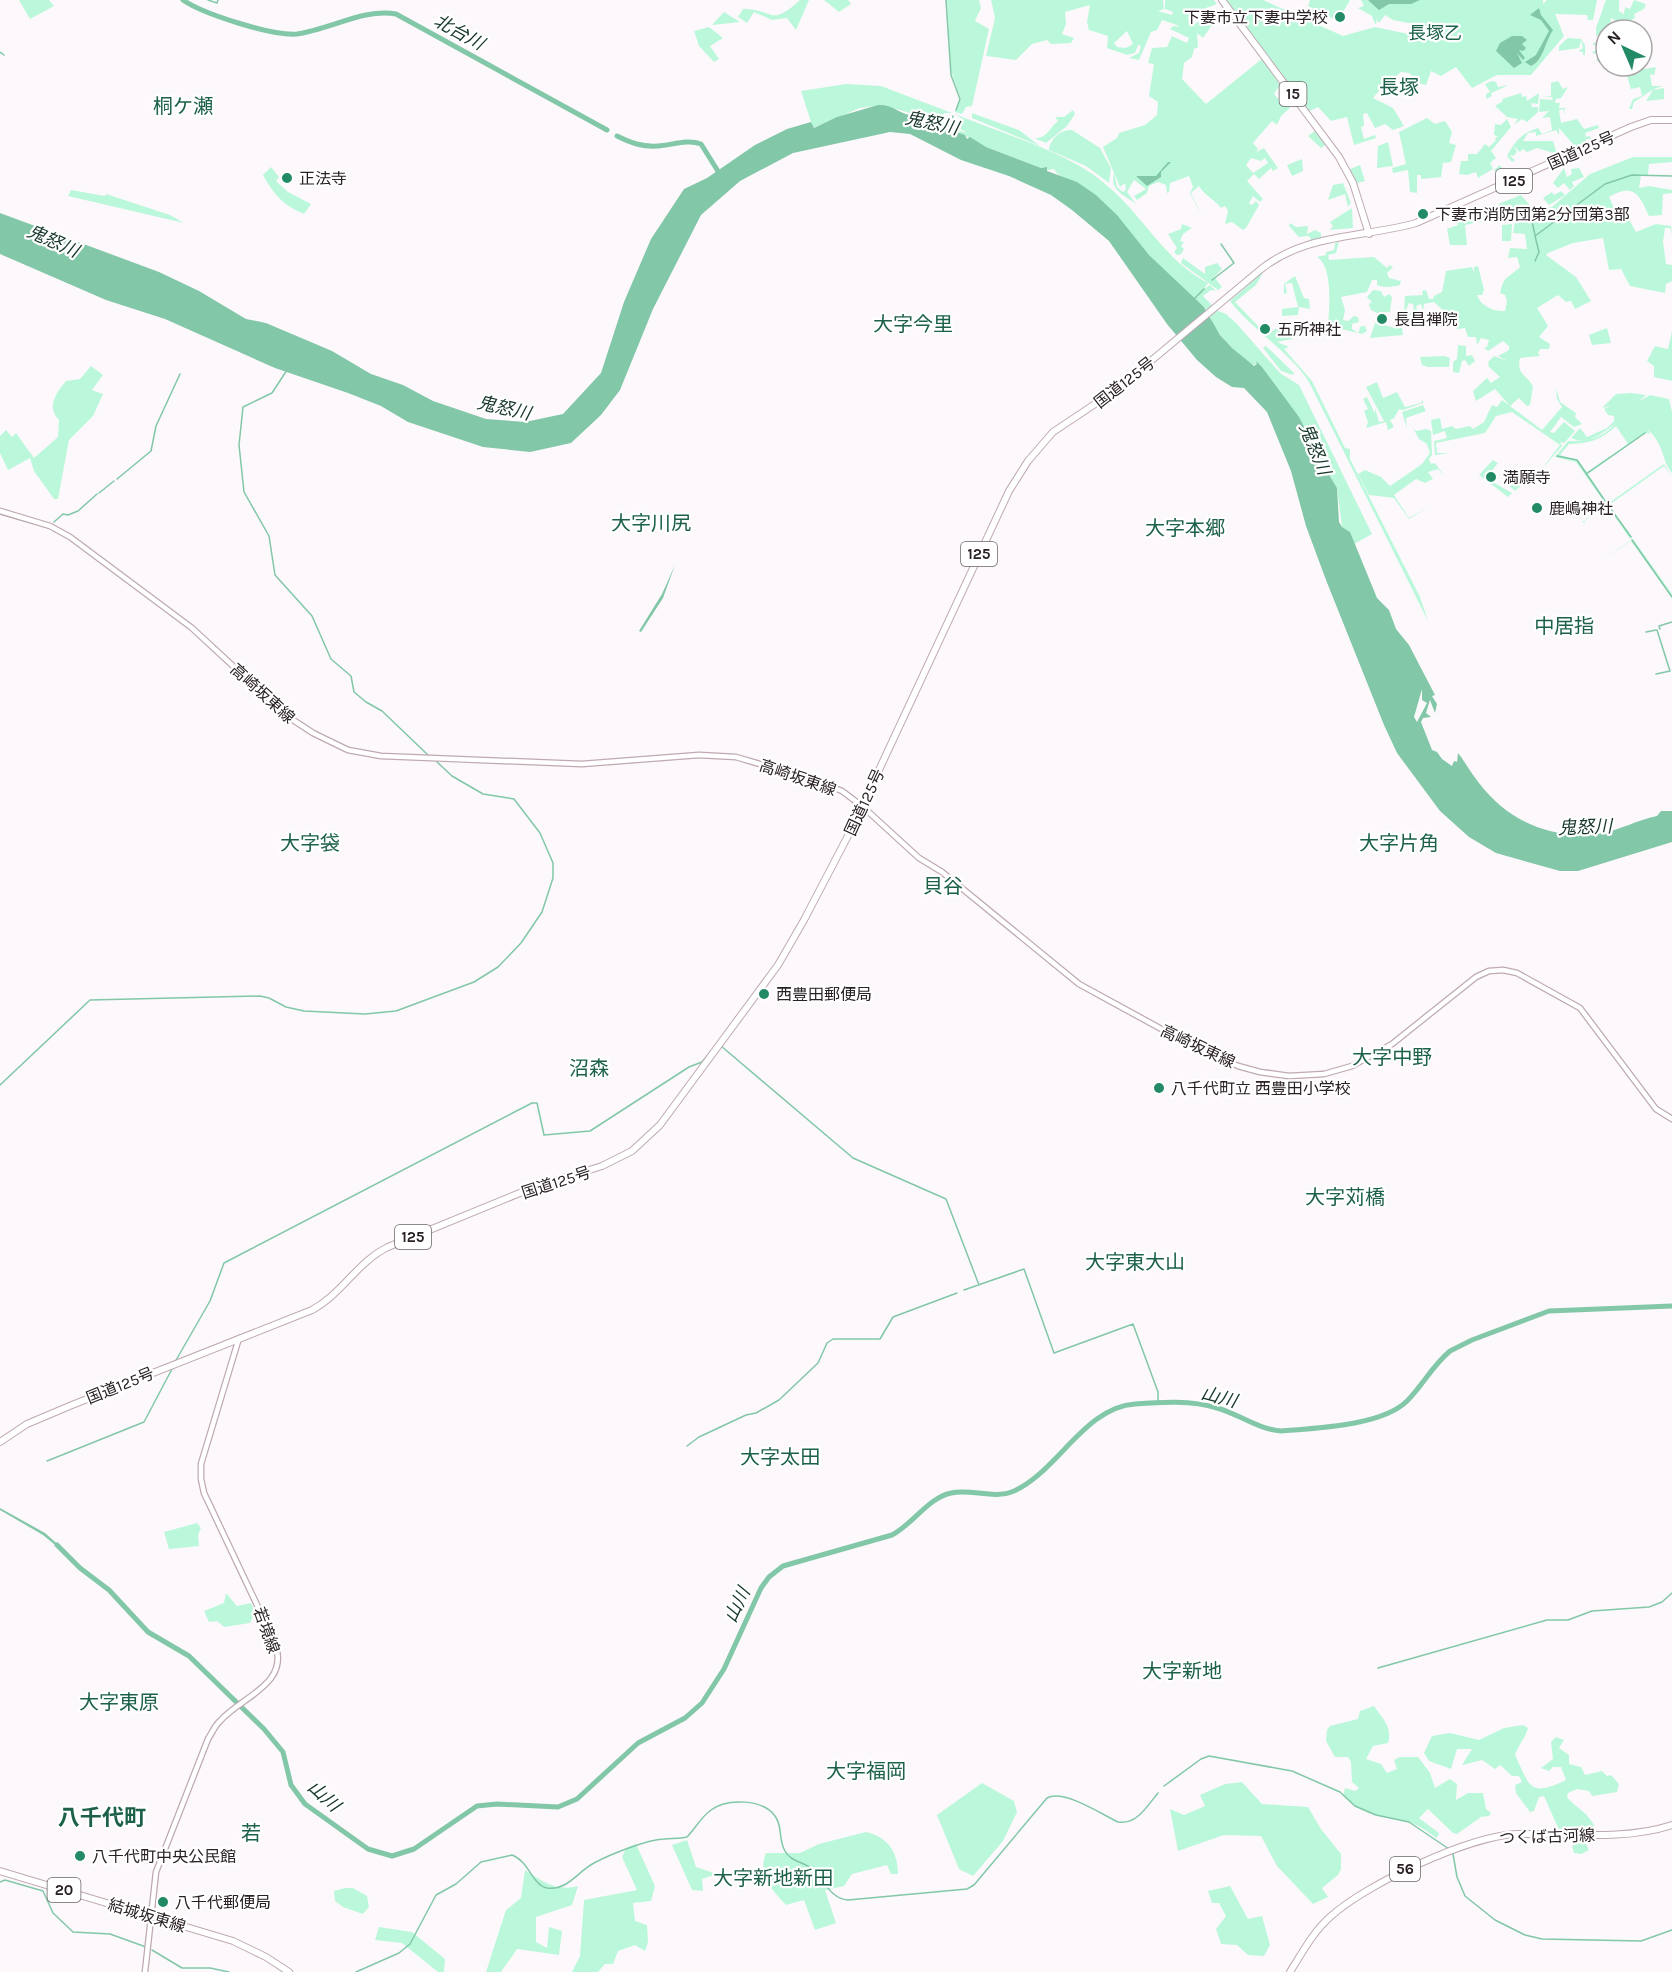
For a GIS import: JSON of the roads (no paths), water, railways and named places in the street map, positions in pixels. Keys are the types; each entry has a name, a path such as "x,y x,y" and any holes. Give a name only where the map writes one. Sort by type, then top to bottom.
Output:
{"main road":[{"name":"15","path":"1222,0 1339,157 1353,183 1369,234"},
{"name":"国道125号","path":"0,1442 27,1425 72,1405 322,1304 341,1289 368,1260 388,1247 532,1188 602,1166 642,1143 678,1102 778,965 804,921 862,806 952,610 1022,469 1053,432 1110,395 1269,262 1290,251 1323,240 1369,234 1427,219 1642,123 1672,120"},
{"name":"高崎坂東線","path":"0,511 50,526 70,537 192,628 287,716 320,737 351,751 381,756 582,764 699,755 728,756 827,784 862,806 920,858 949,878 1073,980 1187,1043 1222,1060 1260,1072 1289,1076 1343,1069 1383,1051 1481,974 1507,970 1582,1010 1599,1036 1631,1072 1656,1109 1672,1119"},
{"name":"若境線","path":"145,1972 156,1872 196,1770 217,1724 267,1684 274,1676 278,1664 278,1650 204,1493 200,1474 239,1338"},
{"path":"225,1344 232,1345 236,1351"},
{"name":"つくば古河線","path":"1290,1972 1317,1931 1331,1916 1388,1878 1408,1868 1497,1836 1638,1833 1672,1826"},
{"name":"結城坂東線","path":"0,1871 239,1944 289,1972"}],"water":[{"path":"1368,0 1420,0 1411,4 1389,4 1379,10"},
{"path":"1539,8 1541,15 1553,30 1542,55 1531,66 1525,62 1536,55 1549,31 1541,20 1530,15"},
{"path":"1512,36 1522,36 1527,40 1522,44 1526,48 1523,51 1519,50 1525,58 1523,60 1517,53 1522,63 1514,68 1496,51 1500,43"},
{"name":"鬼怒川","path":"883,105 944,128 953,122 949,129 965,135 967,139 970,137 986,147 1041,168 1047,167 1047,171 1077,182 1096,195 1117,215 1149,255 1204,307 1220,335 1232,348 1254,366 1257,364 1256,361 1262,367 1299,417 1313,444 1317,446 1325,468 1337,488 1339,522 1350,532 1377,598 1389,610 1396,629 1409,645 1435,695 1432,696 1437,704 1435,713 1430,700 1426,713 1431,717 1423,718 1421,722 1432,750 1452,766 1454,761 1457,762 1458,753 1476,779 1503,808 1533,825 1549,831 1584,835 1615,830 1657,816 1661,811 1672,811 1672,842 1578,871 1560,871 1496,853 1469,837 1440,811 1397,753 1384,725 1326,580 1306,526 1291,471 1267,412 1244,388 1232,387 1216,377 1197,360 1167,324 1109,241 1072,210 1051,195 1009,176 961,160 910,134 890,132 793,153 740,181 701,215 653,309 620,390 601,415 571,443 530,452 483,447 408,422 381,406 275,368 165,319 106,300 0,254 0,213 159,272 199,291 246,319 266,323 332,351 371,374 403,385 433,401 486,419 525,422 563,414 601,373 624,302 651,239 684,189 707,178 755,145 787,129 811,122 814,128 837,117","holes":["1422,689 1422,700 1427,703 1417,722 1414,717"]},
{"path":"1168,162 1171,162 1161,172 1161,177 1147,186 1136,176 1156,176"},
{"path":"675,565 663,598 641,632 639,631 662,594"},
{"path":"0,1508 45,1533 62,1548 60,1549 43,1535"}],"waterway":[{"name":"北台川","path":"183,0 206,12 238,23 286,34 309,32 372,14 396,14 607,130"},
{"path":"208,0 217,3 218,0"},
{"name":"鬼怒川","path":"946,0 951,75 960,99 956,110"},
{"path":"0,52 4,55"},
{"name":"鬼怒川","path":"951,123 953,116"},
{"name":"北台川","path":"617,136 632,143 647,146 685,142 701,144 721,176"},
{"path":"1535,261 1539,252 1535,236 1605,184 1632,175 1672,176"},
{"path":"1535,235 1531,217 1537,213"},
{"path":"1212,280 1234,263 1221,244"},
{"path":"1194,299 1204,289"},
{"path":"287,370 272,393 243,407 239,445 244,492 269,536 275,575 312,616 331,659 351,676 354,692 382,711 428,755"},
{"path":"117,479 151,451 156,426 180,374"},
{"path":"1586,474 1645,433"},
{"path":"1557,456 1577,460 1605,501"},
{"path":"99,493 114,481"},
{"path":"54,522 63,514 68,515 78,511 97,494"},
{"path":"1608,505 1631,537"},
{"path":"0,514 49,528"},
{"path":"1632,540 1672,597"},
{"path":"1660,629 1659,626 1672,622"},
{"path":"1646,632 1656,630"},
{"path":"1656,674 1670,671 1657,630"},
{"path":"0,1085 90,1000 260,996 286,1007 304,1011 365,1014 396,1011 474,982 498,967 521,943 542,912 553,878 553,863 540,833 514,799 483,794 452,776 437,762"},
{"path":"175,1362 210,1301 224,1263 532,1103 537,1103 544,1135 590,1131 689,1067 702,1062 717,1044"},
{"path":"721,1046 853,1158 946,1199 979,1285"},
{"path":"964,1290 1024,1269 1054,1353 1133,1324 1158,1392 1158,1403"},
{"path":"687,1446 699,1437 746,1415 756,1413 779,1400 818,1363 827,1343 833,1339 880,1339 893,1317 957,1293"},
{"name":"山川","path":"57,1545 80,1568 109,1590 148,1632 189,1656 264,1729 283,1752 291,1785 305,1804 368,1849 392,1856 414,1849 477,1806 497,1804 558,1807 577,1799 638,1743 685,1718 702,1703 724,1669 761,1588 769,1577 783,1566 892,1535 935,1500 951,1493 998,1494 1014,1491 1044,1470 1086,1428 1101,1416 1117,1408 1135,1404 1176,1402 1197,1404 1217,1408 1272,1430 1281,1431 1365,1421 1382,1416 1407,1401 1450,1351 1472,1340 1549,1311 1672,1306"},
{"path":"47,1461 144,1422 172,1369"},
{"path":"1378,1668 1547,1620 1568,1620 1592,1611 1649,1607 1662,1602 1672,1593"},
{"path":"1164,1786 1201,1759 1209,1756 1292,1771 1340,1792 1355,1806 1376,1815 1409,1822 1449,1849"},
{"path":"356,1972 399,1953 410,1944 436,1895 456,1884 481,1862 512,1855 523,1862 542,1886 554,1888 567,1884 588,1866 619,1852 657,1840 687,1837 707,1813 726,1803 754,1803 769,1810 777,1820 783,1847 787,1854 811,1868 836,1896 848,1900 967,1889 974,1885 1047,1798 1063,1797 1118,1822 1125,1822 1141,1814 1158,1793"},
{"path":"1453,1854 1457,1877 1465,1896 1495,1920 1525,1935 1542,1939 1641,1941 1672,1930"},
{"path":"0,1882 5,1880 43,1891 53,1913 73,1932 110,1934 146,1947"},
{"path":"152,1950 182,1968 210,1968 229,1972"}],"place":[{"name":"下妻市立下妻中学校","path":"1340,17"},
{"name":"正法寺","path":"287,178"},
{"name":"下妻市消防団第2分団第3部","path":"1423,214"},
{"name":"長昌禅院","path":"1382,319"},
{"name":"五所神社","path":"1265,329"},
{"name":"満願寺","path":"1491,477"},
{"name":"鹿嶋神社","path":"1537,508"},
{"name":"西豊田郵便局","path":"764,994"},
{"name":"八千代町立 西豊田小学校","path":"1159,1088"},
{"name":"八千代町中央公民館","path":"80,1856"},
{"name":"八千代郵便局","path":"163,1902"}],"district":[{"name":"長塚乙","path":"1435,33"},
{"name":"長塚","path":"1399,87"},
{"name":"桐ケ瀬","path":"183,106"},
{"name":"大字今里","path":"913,324"},
{"name":"大字川尻","path":"651,523"},
{"name":"大字本郷","path":"1185,528"},
{"name":"中居指","path":"1564,626"},
{"name":"大字袋","path":"310,843"},
{"name":"大字片角","path":"1399,843"},
{"name":"貝谷","path":"943,886"},
{"name":"大字中野","path":"1392,1057"},
{"name":"沼森","path":"589,1068"},
{"name":"大字苅橋","path":"1345,1197"},
{"name":"大字東大山","path":"1135,1262"},
{"name":"大字太田","path":"780,1457"},
{"name":"大字新地","path":"1182,1671"},
{"name":"大字東原","path":"119,1702"},
{"name":"大字福岡","path":"866,1771"},
{"name":"八千代町","path":"102,1817"},
{"name":"若","path":"251,1833"},
{"name":"大字新地新田","path":"773,1878"}]}
